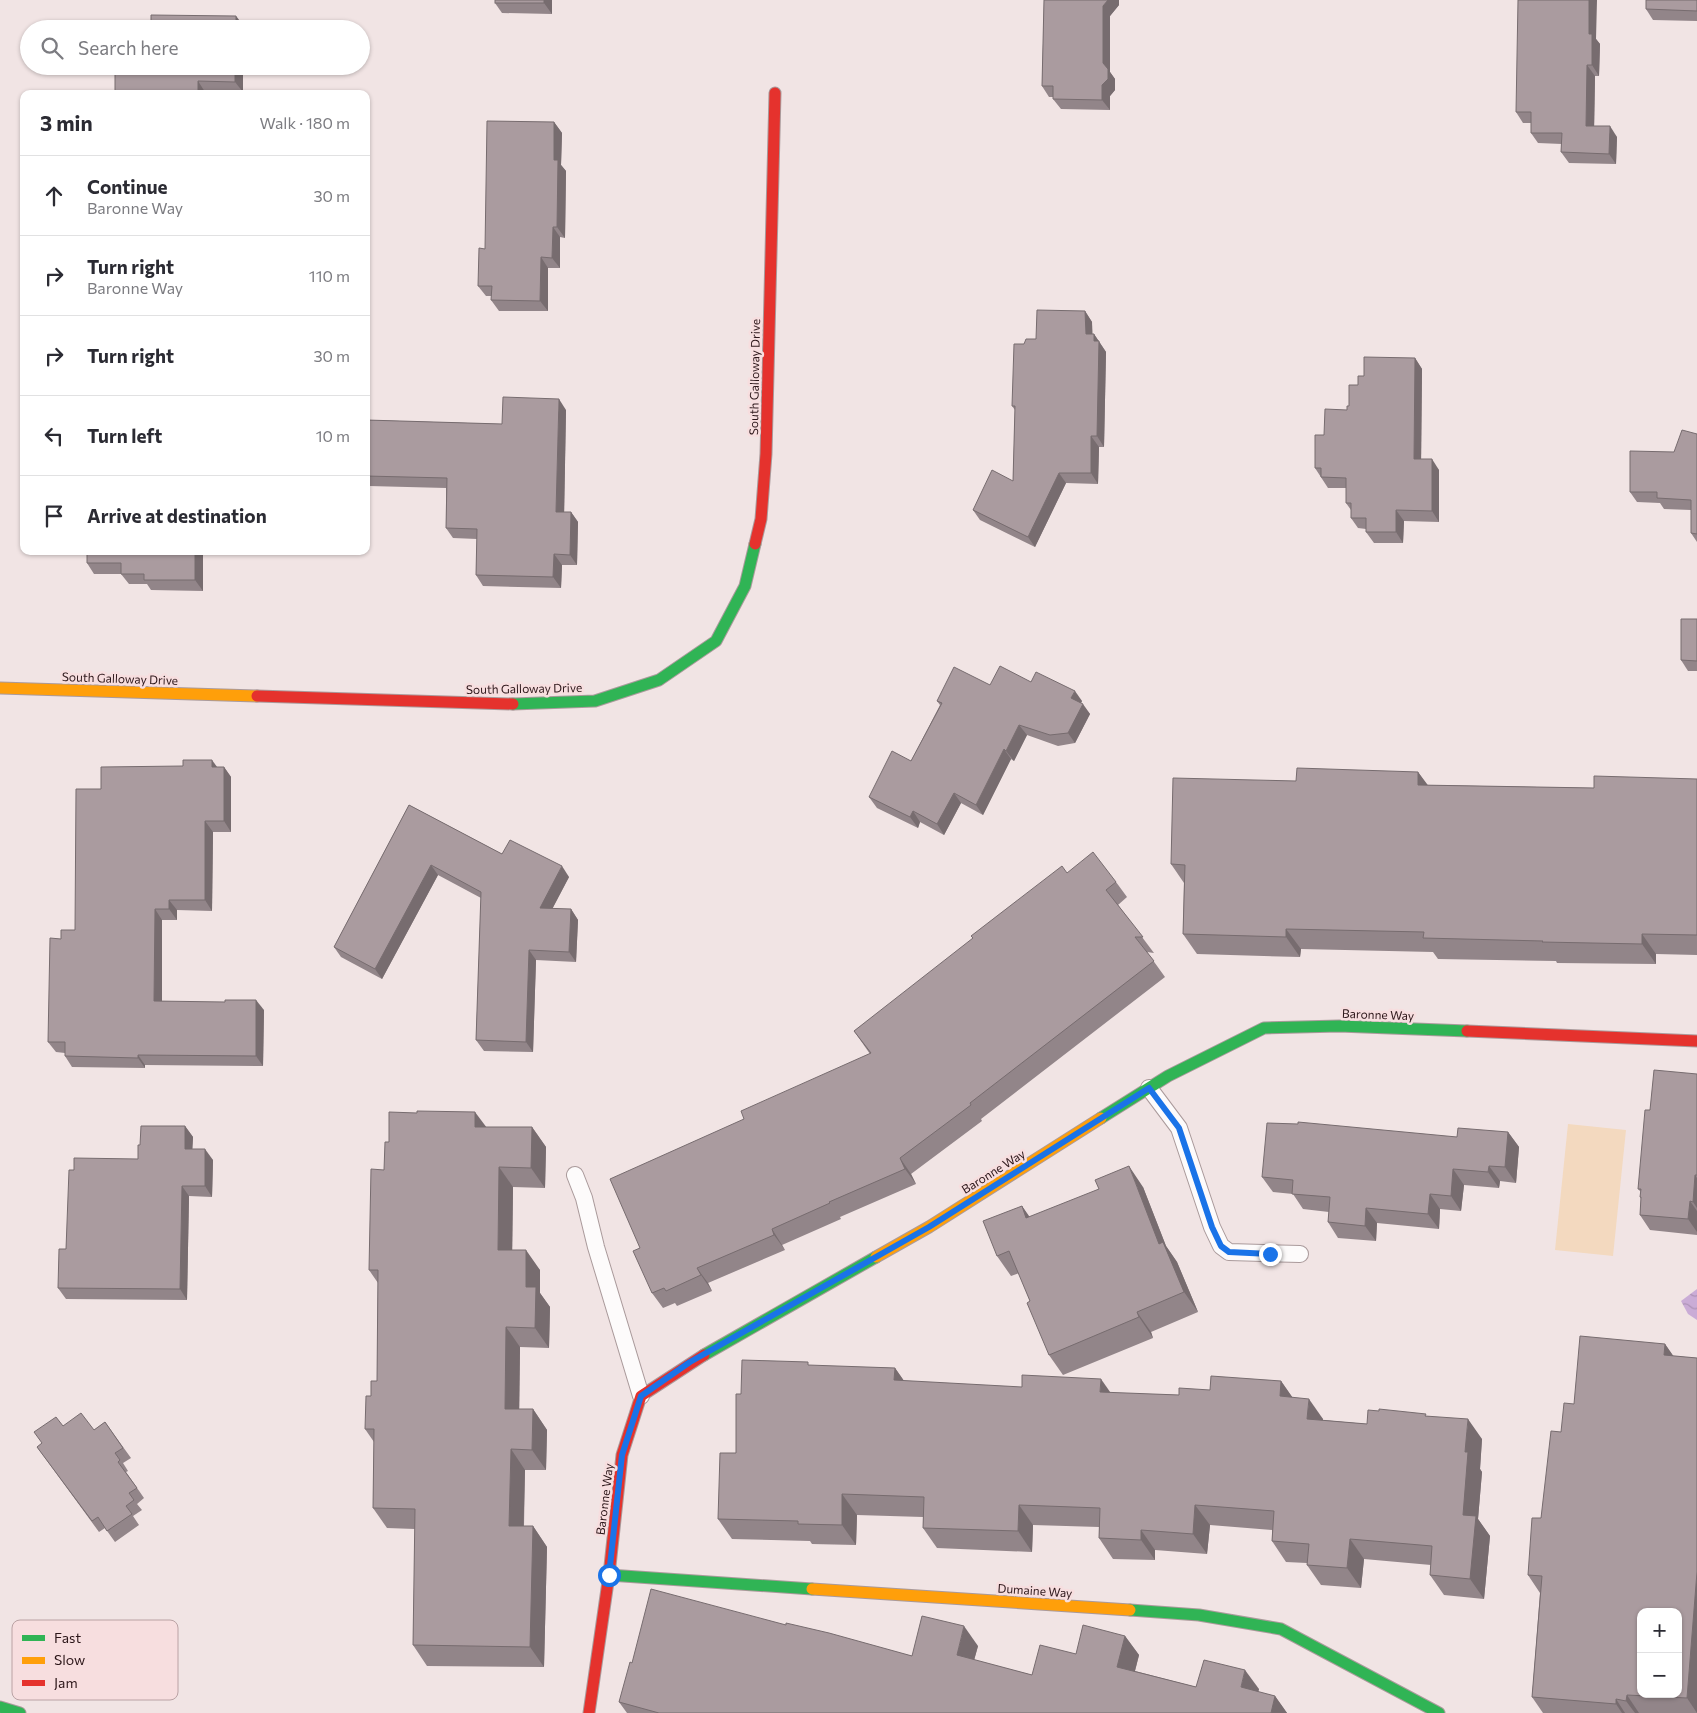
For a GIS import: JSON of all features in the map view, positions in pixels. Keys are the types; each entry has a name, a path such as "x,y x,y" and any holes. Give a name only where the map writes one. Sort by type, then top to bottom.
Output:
{"street":[{"name":"South Galloway Drive","path":"0,688 515,704 595,701 659,680 716,641 745,586 761,519 766,454 775,93"},
{"name":"Baronne Way","path":"589,1713 609,1575 622,1455 641,1396 690,1362 929,1227 1168,1076 1264,1028 1339,1026 1697,1041"},
{"name":"Dumaine Way","path":"609,1575 1199,1615 1254,1624 1281,1629 1438,1713"},
{"path":"0,1707 20,1713"}],"lane":[{"path":"1149,1088 1179,1128 1212,1227 1221,1246 1229,1252 1300,1254"},
{"path":"575,1175 584,1198 599,1256 641,1396"}],"shaded area":[{"path":"1568,1124 1626,1130 1613,1256 1555,1250"}],"water":[{"path":"1697,1289 1697,1320 1688,1314 1681,1301"}],"building":[{"path":"495,0 544,0 544,3 495,3"},
{"path":"1044,0 1108,0 1103,6 1103,63 1108,69 1108,79 1102,85 1102,100 1053,99 1053,86 1042,86"},
{"path":"1518,0 1589,0 1589,34 1592,34 1592,65 1587,65 1586,126 1610,126 1609,154 1561,152 1562,133 1531,133 1531,112 1516,112"},
{"path":"1646,0 1697,0 1697,11 1646,9"},
{"path":"151,15 236,16 236,20 151,20"},
{"path":"115,75 235,75 235,82 198,81 198,90 115,90"},
{"path":"487,121 554,122 554,160 558,160 557,227 553,227 552,258 541,257 540,301 491,300 492,286 478,286 479,248 485,249"},
{"path":"1037,310 1085,311 1086,334 1094,334 1094,341 1099,341 1097,436 1091,436 1091,473 1059,473 1028,537 973,510 992,470 1013,481 1015,406 1012,406 1014,344 1024,344 1026,339 1036,339"},
{"path":"1364,357 1415,358 1414,459 1432,459 1432,511 1396,510 1396,532 1366,532 1366,518 1351,518 1351,503 1346,503 1346,478 1321,477 1321,468 1315,468 1315,435 1324,435 1325,409 1347,410 1347,406 1349,406 1349,385 1358,385 1358,376 1364,376"},
{"path":"503,397 559,399 556,512 571,512 570,555 554,554 553,577 476,575 477,529 446,528 447,478 370,476 370,420 502,424"},
{"path":"1682,430 1697,434 1697,534 1691,533 1691,500 1657,498 1657,492 1630,492 1630,451 1674,452"},
{"path":"87,555 195,555 195,580 144,580 144,574 121,574 121,563 87,563"},
{"path":"1681,619 1697,619 1697,661 1681,660"},
{"path":"1000,666 1031,682 1036,672 1075,691 1071,698 1083,704 1068,733 1050,735 1019,725 1006,751 1004,749 976,805 954,793 937,824 913,811 910,817 869,797 892,751 911,761 942,703 937,701 954,667 990,685"},
{"path":"183,760 212,760 212,767 224,767 224,821 205,821 205,900 169,900 169,909 155,909 154,1001 225,1002 225,1000 256,1000 256,1056 138,1055 138,1058 65,1056 65,1042 48,1042 50,938 61,939 61,930 75,930 76,789 101,789 101,767 183,766"},
{"path":"1297,768 1418,772 1418,785 1594,788 1594,776 1697,779 1697,935 1642,934 1642,944 1423,938 1424,932 1286,929 1286,937 1183,934 1185,865 1171,864 1173,778 1296,781"},
{"path":"409,805 502,854 510,840 562,866 540,908 571,909 569,952 529,950 526,1042 476,1040 481,892 431,865 375,969 334,947"},
{"path":"1093,852 1116,882 1106,890 1143,937 1135,937 1154,961 970,1103 971,1105 900,1158 905,1169 772,1229 774,1235 697,1268 701,1275 666,1291 664,1288 652,1293 633,1251 640,1248 610,1179 744,1119 741,1111 871,1053 854,1031 973,938 971,936 1062,866 1067,873"},
{"path":"1654,1070 1697,1074 1697,1175 1695,1175 1693,1202 1690,1201 1688,1219 1640,1215 1641,1189 1638,1189 1645,1110 1650,1110"},
{"path":"417,1111 475,1112 475,1127 532,1127 531,1168 499,1167 498,1250 526,1250 526,1287 536,1287 535,1328 506,1327 505,1409 533,1409 532,1450 511,1449 509,1526 533,1526 530,1647 413,1645 415,1509 373,1508 374,1429 365,1429 366,1396 371,1396 371,1381 377,1381 378,1270 369,1270 371,1169 384,1170 385,1142 389,1142 389,1112 417,1113"},
{"path":"1298,1122 1457,1137 1458,1128 1508,1132 1505,1167 1489,1166 1488,1172 1453,1169 1451,1196 1430,1194 1428,1214 1366,1208 1365,1226 1328,1222 1330,1197 1292,1194 1293,1180 1262,1177 1267,1123 1298,1124"},
{"path":"141,1126 185,1126 185,1149 205,1149 205,1186 182,1186 180,1289 58,1288 59,1249 66,1249 69,1170 74,1170 74,1158 138,1159"},
{"path":"1129,1166 1159,1244 1163,1242 1184,1292 1137,1312 1139,1317 1049,1355 1027,1303 1030,1301 1009,1251 997,1256 983,1221 1022,1206 1026,1218 1099,1189 1095,1180"},
{"path":"1580,1336 1665,1344 1664,1355 1697,1358 1697,1572 1687,1698 1682,1698 1682,1608 1637,1608 1637,1696 1627,1695 1626,1701 1616,1699 1616,1704 1532,1697 1542,1576 1528,1575 1532,1518 1541,1518 1551,1431 1561,1432 1564,1403 1574,1404"},
{"path":"742,1360 808,1362 808,1365 895,1368 894,1380 1022,1387 1022,1375 1101,1379 1100,1392 1179,1395 1179,1388 1210,1390 1211,1376 1281,1381 1280,1396 1309,1399 1307,1419 1367,1424 1368,1410 1379,1411 1379,1409 1426,1414 1425,1416 1468,1419 1465,1452 1468,1452 1463,1515 1476,1516 1470,1579 1430,1575 1432,1546 1350,1539 1347,1568 1307,1565 1309,1544 1272,1541 1274,1511 1195,1505 1193,1534 1141,1530 1141,1540 1099,1538 1100,1508 1019,1505 1018,1531 923,1528 924,1497 842,1494 842,1525 798,1524 798,1521 718,1519 720,1453 736,1453 736,1394 741,1394"},
{"path":"81,1413 94,1430 105,1422 123,1448 115,1453 120,1460 118,1462 137,1488 129,1493 134,1500 126,1506 132,1514 107,1531 98,1517 92,1521 37,1447 42,1443 34,1432 56,1417 63,1426"},
{"path":"651,1589 786,1625 786,1623 829,1633 912,1656 922,1616 964,1626 957,1655 1032,1675 1040,1645 1076,1654 1083,1625 1125,1636 1117,1667 1196,1687 1204,1660 1245,1670 1241,1687 1275,1696 1271,1713 659,1713 619,1702 630,1662 632,1663"}],"traffic: fast":[{"path":"513,704 595,701 659,680 716,641 745,586 755,544"},
{"path":"1101,1118 1168,1076 1264,1028 1339,1026 1467,1031"},
{"path":"704,1355 876,1257"},
{"path":"609,1575 812,1589"},
{"path":"1130,1610 1199,1615 1281,1629 1439,1713"},
{"path":"0,1707 20,1713"}],"traffic: slow":[{"path":"0,688 257,696"},
{"path":"876,1257 929,1227 1101,1118"},
{"path":"812,1589 1130,1610"}],"traffic: jam":[{"path":"755,544 761,519 766,454 775,93"},
{"path":"257,696 513,704"},
{"path":"1467,1031 1697,1041"},
{"path":"589,1713 609,1575 622,1455 641,1396 704,1355"}],"route":[{"path":"609,1575 622,1455 641,1396 690,1362 929,1227 1149,1088 1179,1128 1212,1227 1221,1246 1229,1252 1270,1254"}]}
